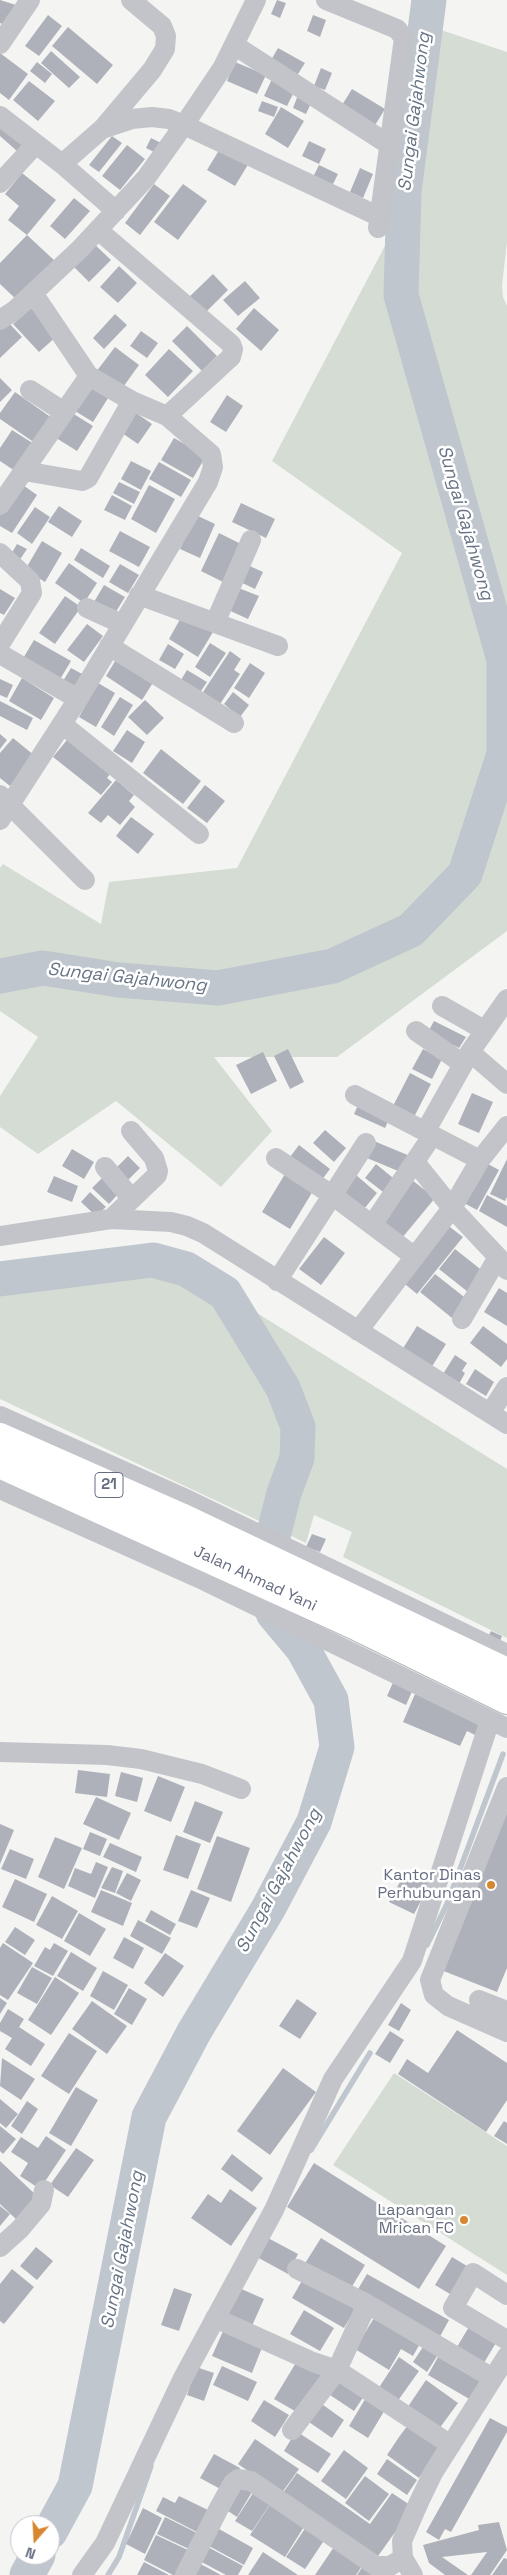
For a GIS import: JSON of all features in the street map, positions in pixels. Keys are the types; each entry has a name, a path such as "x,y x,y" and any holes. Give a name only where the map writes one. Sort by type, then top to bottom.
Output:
{"highway":[{"name":"Jalan Ahmad Yani","path":"0,1437 185,1509 202,1551"},
{"name":"Jalan Ahmad Yani","path":"0,1464 356,1615 392,1633 507,1672"},
{"name":"Jalan Ahmad Yani","path":"392,1633 501,1716"}],"street":[{"path":"0,44 30,0"},
{"path":"62,164 102,129 152,70 165,49 166,36 162,26 132,0"},
{"path":"0,320 15,310 98,230 146,178 223,67 256,0"},
{"path":"102,129 132,119 152,117 169,119 379,223 388,144 404,38 397,29 326,0"},
{"path":"234,45 388,144"},
{"path":"0,116 35,145 62,164 116,211"},
{"path":"0,183 35,145"},
{"path":"98,230 231,344 233,349 232,357 167,416"},
{"path":"33,293 89,376 132,401 167,416 211,454 213,467 208,482 78,700 3,807 85,880"},
{"path":"0,505 89,376"},
{"path":"30,390 64,412"},
{"path":"24,471 82,480 88,478 132,401"},
{"path":"215,622 251,540"},
{"path":"0,554 30,581 32,587 32,593 0,644"},
{"path":"139,595 278,646"},
{"path":"87,608 122,624"},
{"path":"109,646 234,724"},
{"path":"0,654 78,700"},
{"path":"62,724 199,834"},
{"path":"372,1225 415,1162 466,1058 507,999"},
{"path":"442,1006 484,1030"},
{"path":"416,1031 466,1058 507,1084"},
{"path":"355,1095 480,1160"},
{"path":"358,1331 452,1208 480,1160 507,1126"},
{"path":"111,1220 157,1175 158,1171 154,1158 131,1130"},
{"path":"277,1281 366,1143"},
{"path":"276,1158 332,1195 415,1256"},
{"path":"415,1162 452,1208 503,1263 462,1319"},
{"path":"106,1167 132,1199"},
{"path":"0,1236 111,1220 171,1222 187,1226 203,1233 507,1424"},
{"path":"490,1413 507,1386"},
{"path":"0,1416 185,1509"},
{"path":"0,1489 202,1551 356,1615 392,1633 507,1654"},
{"path":"501,1716 428,1949 430,1980 434,1995 448,2006 507,2032"},
{"path":"0,1752 108,1755 141,1759 202,1774 241,1789"},
{"path":"82,2575 105,2543 182,2378 274,2210 333,2078 412,1961 428,1949 507,1787"},
{"path":"479,2000 507,2011"},
{"path":"0,2247 20,2229 41,2204 44,2190"},
{"path":"298,2268 367,2304 493,2378"},
{"path":"507,2295 473,2273 453,2308 507,2340"},
{"path":"292,2430 337,2370 367,2304"},
{"path":"215,2318 312,2362 337,2370 451,2445"},
{"path":"185,2575 219,2508 238,2479 251,2481 376,2566 408,2567 402,2541 433,2473 507,2356"}],"shaded area":[{"path":"426,25 507,52 507,242 502,285 503,297 507,306 507,931 337,1057 214,1057 272,1131 221,1187 116,1101 38,1154 0,1127 0,1096 38,1037 0,1011 0,868 3,864 101,924 109,882 237,868 402,553 272,461 409,200"},
{"path":"97,1265 225,1293 507,1469 507,1638 343,1557 352,1532 314,1515 306,1543 0,1399 0,1279"},
{"name":"Lapangan Mrican FC","path":"394,2073 507,2146 507,2275 333,2165"}],"building":[{"path":"0,0 16,5 7,26 0,23"},
{"path":"277,0 286,3 280,18 271,14"},
{"path":"48,15 62,26 39,56 25,46"},
{"path":"313,15 326,20 320,37 307,31"},
{"path":"68,27 113,65 97,84 52,46"},
{"path":"278,48 305,63 296,77 270,62"},
{"path":"51,51 80,77 69,88 41,63"},
{"path":"0,53 28,74 9,100 0,93"},
{"path":"37,62 52,74 45,83 30,71"},
{"path":"235,62 266,75 257,94 227,81"},
{"path":"321,68 332,73 325,90 314,86"},
{"path":"272,79 295,90 287,106 264,96"},
{"path":"29,81 55,101 38,121 13,100"},
{"path":"352,89 385,109 372,130 339,110"},
{"path":"298,95 312,101 306,114 293,108"},
{"path":"262,101 278,107 274,117 258,111"},
{"path":"281,107 304,121 288,148 265,134"},
{"path":"0,121 24,142 17,151 0,136"},
{"path":"112,136 122,143 99,172 89,165"},
{"path":"151,138 165,145 160,155 146,148"},
{"path":"309,141 326,149 319,164 302,156"},
{"path":"127,145 145,159 120,190 102,176"},
{"path":"221,147 249,163 235,186 207,170"},
{"path":"319,165 338,174 332,186 313,177"},
{"path":"360,168 373,174 363,198 350,192"},
{"path":"22,173 56,200 27,235 8,220 19,206 5,194"},
{"path":"154,184 170,196 140,235 125,223"},
{"path":"183,184 207,201 178,240 154,222"},
{"path":"74,198 90,211 65,239 50,226"},
{"path":"27,235 55,261 17,300 0,284 0,263"},
{"path":"92,242 111,260 89,282 71,264"},
{"path":"119,266 137,283 118,303 100,287"},
{"path":"213,274 228,290 205,313 189,297"},
{"path":"245,281 260,298 238,316 223,300"},
{"path":"31,308 57,336 39,352 13,324"},
{"path":"254,308 279,330 261,351 236,329"},
{"path":"115,314 127,325 104,349 93,338"},
{"path":"7,321 22,337 0,358 0,328"},
{"path":"187,326 217,356 202,371 172,341"},
{"path":"141,331 158,343 147,358 130,346"},
{"path":"115,347 139,365 121,390 96,372"},
{"path":"169,349 193,371 168,397 145,375"},
{"path":"0,378 12,390 0,402"},
{"path":"93,384 110,395 93,422 75,411"},
{"path":"15,392 52,418 35,443 0,419 0,413"},
{"path":"227,395 243,406 226,432 210,422"},
{"path":"69,411 93,426 77,451 53,436"},
{"path":"136,413 152,424 138,444 122,433"},
{"path":"12,430 34,444 15,471 0,461 0,448"},
{"path":"174,438 206,456 193,478 161,460"},
{"path":"131,461 151,471 141,490 121,479"},
{"path":"159,462 191,480 181,497 149,479"},
{"path":"119,482 140,492 134,504 113,493"},
{"path":"20,483 37,495 12,533 0,526 0,514"},
{"path":"149,485 175,499 156,533 131,519"},
{"path":"112,495 132,506 125,520 104,510"},
{"path":"241,503 275,519 266,538 232,522"},
{"path":"59,506 82,521 72,537 48,522"},
{"path":"35,507 50,517 32,544 17,533"},
{"path":"196,515 215,524 200,558 180,549"},
{"path":"120,531 150,547 139,567 109,551"},
{"path":"219,533 243,545 225,583 201,571"},
{"path":"42,541 62,553 45,582 25,570"},
{"path":"17,544 27,549 19,561 10,556"},
{"path":"81,548 110,566 103,578 74,560"},
{"path":"69,563 97,583 84,603 55,583"},
{"path":"243,563 263,572 255,589 236,580"},
{"path":"120,564 139,575 128,593 109,582"},
{"path":"104,585 125,597 114,615 94,602"},
{"path":"236,587 259,596 248,619 226,609"},
{"path":"0,589 15,598 4,615 0,613"},
{"path":"65,596 81,607 55,644 39,633"},
{"path":"183,614 213,632 198,657 169,639"},
{"path":"87,624 103,636 84,662 67,650"},
{"path":"34,640 71,661 59,681 22,660"},
{"path":"210,643 226,653 210,677 195,667"},
{"path":"168,644 184,654 175,669 159,660"},
{"path":"230,651 241,659 234,670 240,674 220,704 203,692"},
{"path":"117,658 154,681 142,700 106,676"},
{"path":"250,663 265,673 249,698 234,688"},
{"path":"71,668 86,676 78,689 63,681"},
{"path":"187,670 207,682 197,697 178,685"},
{"path":"22,678 54,698 41,720 9,701"},
{"path":"0,679 13,685 7,698 0,695"},
{"path":"98,683 115,693 96,727 79,717"},
{"path":"233,692 249,705 240,717 224,704"},
{"path":"120,697 133,705 114,736 101,727"},
{"path":"145,700 164,718 147,735 128,717"},
{"path":"0,701 33,718 27,730 0,716"},
{"path":"127,730 145,742 132,763 113,751"},
{"path":"0,734 7,740 0,749"},
{"path":"71,735 114,769 107,778 112,782 101,795 53,757"},
{"path":"13,738 35,756 10,786 0,778 0,753"},
{"path":"161,749 201,781 183,804 143,773"},
{"path":"116,780 134,795 129,801 135,807 120,825 108,815 101,823 88,813"},
{"path":"205,785 225,801 207,823 187,808"},
{"path":"131,817 154,834 138,854 116,836"},
{"path":"434,1021 466,1037 459,1048 428,1032"},
{"path":"288,1049 304,1082 290,1089 274,1056"},
{"path":"423,1049 442,1059 432,1079 412,1069"},
{"path":"263,1052 277,1081 251,1094 236,1065"},
{"path":"410,1073 431,1084 414,1117 393,1106"},
{"path":"472,1093 493,1102 479,1133 458,1124"},
{"path":"360,1101 391,1115 385,1128 354,1114"},
{"path":"325,1130 346,1148 334,1162 313,1143"},
{"path":"369,1139 410,1156 403,1173 362,1156"},
{"path":"299,1145 330,1169 318,1185 287,1161"},
{"path":"72,1149 94,1162 84,1179 62,1166"},
{"path":"128,1156 140,1168 126,1182 114,1170"},
{"path":"507,1159 507,1197 505,1201 490,1194"},
{"path":"486,1163 499,1170 477,1210 464,1203"},
{"path":"376,1164 398,1182 387,1195 365,1178"},
{"path":"285,1174 313,1191 290,1229 262,1212"},
{"path":"356,1175 377,1193 364,1209 343,1191"},
{"path":"54,1176 78,1186 72,1202 47,1192"},
{"path":"103,1177 119,1193 109,1204 92,1188"},
{"path":"412,1180 435,1198 402,1238 379,1220"},
{"path":"90,1192 106,1207 96,1216 81,1202"},
{"path":"487,1195 507,1206 507,1227 479,1211"},
{"path":"446,1224 463,1237 417,1294 400,1280"},
{"path":"324,1237 345,1253 321,1285 299,1269"},
{"path":"455,1249 484,1272 468,1292 439,1269"},
{"path":"435,1274 468,1300 452,1318 420,1292"},
{"path":"499,1288 507,1293 507,1326 484,1312"},
{"path":"417,1326 446,1344 431,1368 402,1350"},
{"path":"483,1326 507,1344 507,1359 501,1367 470,1343"},
{"path":"455,1355 467,1363 462,1371 465,1373 459,1384 443,1374"},
{"path":"475,1369 494,1382 486,1396 466,1384"},
{"path":"312,1534 326,1539 320,1552 306,1547"},
{"path":"491,1631 502,1636 499,1644 487,1639"},
{"path":"395,1678 414,1687 406,1705 387,1696"},
{"path":"415,1694 480,1722 475,1735 467,1731 460,1746 403,1722"},
{"path":"78,1770 110,1774 107,1797 75,1793"},
{"path":"121,1772 143,1778 137,1802 115,1796"},
{"path":"158,1776 185,1787 171,1822 144,1811"},
{"path":"96,1797 131,1813 119,1840 83,1824"},
{"path":"195,1801 223,1812 210,1843 183,1832"},
{"name":"Kantor Dinas Perhubungan","path":"507,1803 507,1968 497,1992 441,1970"},
{"path":"0,1824 14,1830 0,1864"},
{"path":"90,1832 107,1839 100,1856 83,1849"},
{"path":"176,1835 201,1844 188,1879 163,1870"},
{"path":"217,1836 250,1848 231,1902 197,1889"},
{"path":"55,1837 82,1848 64,1889 38,1877"},
{"path":"110,1843 142,1857 136,1872 103,1857"},
{"path":"10,1849 34,1859 26,1879 1,1869"},
{"path":"96,1862 108,1867 95,1898 68,1886 75,1868 91,1874"},
{"path":"112,1867 123,1871 115,1893 101,1888"},
{"path":"406,1871 430,1884 414,1914 389,1902"},
{"path":"127,1873 141,1880 131,1901 116,1893"},
{"path":"15,1879 47,1894 34,1922 2,1907"},
{"path":"101,1890 132,1903 123,1926 91,1912"},
{"path":"191,1890 210,1898 197,1928 178,1921"},
{"path":"52,1896 78,1911 62,1939 36,1925"},
{"path":"151,1910 176,1924 170,1935 145,1921"},
{"path":"79,1913 106,1929 90,1956 64,1941"},
{"path":"138,1920 171,1938 162,1954 130,1936"},
{"path":"15,1927 35,1940 25,1955 5,1942"},
{"path":"124,1937 144,1948 133,1969 113,1958"},
{"path":"3,1943 33,1963 8,2000 0,1995 0,1948"},
{"path":"54,1943 68,1951 53,1976 34,1966 45,1947 50,1950"},
{"path":"71,1952 97,1968 83,1991 57,1976"},
{"path":"165,1953 184,1966 163,1997 144,1983"},
{"path":"32,1967 52,1978 37,2004 17,1993"},
{"path":"103,1971 128,1985 114,2010 90,1996"},
{"path":"55,1977 79,1993 51,2035 28,2020"},
{"path":"129,1988 147,1999 132,2025 114,2014"},
{"path":"0,1998 7,2003 0,2014"},
{"path":"297,1999 317,2013 300,2039 279,2026"},
{"path":"92,2001 127,2026 107,2054 72,2029"},
{"path":"401,2003 411,2010 399,2031 388,2025"},
{"path":"8,2009 24,2019 19,2027 45,2044 31,2066 5,2049 12,2038 0,2031 0,2023"},
{"path":"457,2030 507,2063 507,2100 486,2132 398,2074 407,2059 428,2073"},
{"path":"390,2031 404,2040 390,2063 375,2054"},
{"path":"69,2033 97,2051 69,2094 41,2076"},
{"path":"2,2058 35,2079 21,2100 0,2086"},
{"path":"283,2068 316,2092 270,2155 237,2131"},
{"path":"76,2087 98,2100 71,2146 49,2133"},
{"path":"0,2099 18,2114 6,2128 0,2123"},
{"path":"27,2101 38,2109 22,2134 11,2126"},
{"path":"504,2121 507,2123 507,2144 494,2136"},
{"path":"0,2126 16,2139 3,2154 0,2151"},
{"path":"46,2136 66,2150 40,2189 20,2176 28,2163 11,2152 21,2137 38,2148"},
{"path":"76,2148 94,2160 68,2197 50,2185"},
{"path":"232,2154 263,2178 252,2192 221,2169"},
{"path":"0,2161 37,2196 17,2220 0,2204"},
{"path":"314,2163 446,2246 419,2289 287,2207"},
{"path":"230,2189 257,2208 231,2246 191,2218 208,2194 221,2203"},
{"path":"0,2206 10,2214 0,2226"},
{"path":"266,2237 298,2254 288,2274 255,2256"},
{"path":"321,2238 365,2265 348,2293 304,2265"},
{"path":"36,2247 53,2261 37,2280 20,2266"},
{"path":"452,2257 472,2269 455,2297 435,2285"},
{"path":"12,2269 34,2287 4,2324 0,2321 0,2284"},
{"path":"367,2274 449,2320 437,2342 354,2296"},
{"path":"303,2279 355,2309 344,2328 292,2298"},
{"path":"237,2287 264,2299 251,2328 224,2316"},
{"path":"174,2288 192,2294 179,2331 161,2325"},
{"path":"304,2310 334,2328 320,2351 290,2334"},
{"path":"377,2313 422,2340 413,2356 401,2349 389,2370 355,2349"},
{"path":"470,2325 497,2341 481,2368 454,2352"},
{"path":"224,2329 263,2345 252,2373 212,2356"},
{"path":"427,2341 441,2350 427,2372 413,2362"},
{"path":"399,2357 419,2371 397,2402 378,2389"},
{"path":"438,2357 481,2382 471,2400 428,2375"},
{"path":"297,2361 324,2377 302,2415 274,2399"},
{"path":"222,2366 257,2382 248,2401 213,2385"},
{"path":"196,2367 214,2373 204,2401 187,2395"},
{"path":"342,2377 366,2393 354,2411 330,2395"},
{"path":"426,2380 458,2403 436,2433 405,2411"},
{"path":"367,2396 386,2408 368,2438 349,2426"},
{"path":"264,2400 289,2415 275,2437 251,2421"},
{"path":"319,2402 344,2420 332,2438 306,2420"},
{"path":"490,2418 507,2427 507,2432 451,2532 445,2529 439,2540 426,2532"},
{"path":"411,2421 442,2443 419,2478 387,2455"},
{"path":"296,2431 331,2454 318,2473 284,2451"},
{"path":"255,2439 299,2469 281,2494 238,2464"},
{"path":"344,2450 368,2468 346,2499 321,2481"},
{"path":"214,2454 240,2468 226,2492 200,2478"},
{"path":"387,2459 417,2480 407,2495 377,2474"},
{"path":"297,2473 370,2524 392,2493 413,2507 373,2563 280,2497"},
{"path":"365,2476 389,2494 369,2521 345,2503"},
{"path":"237,2483 252,2492 237,2517 222,2507"},
{"path":"253,2493 270,2504 252,2531 235,2521"},
{"path":"179,2496 208,2510 197,2532 156,2511 163,2497 175,2503"},
{"path":"271,2503 305,2525 285,2557 250,2535"},
{"path":"143,2508 162,2518 145,2554 126,2544"},
{"path":"165,2517 199,2534 191,2550 157,2534"},
{"path":"499,2522 507,2550 490,2575 471,2575 487,2552 442,2557 468,2575 445,2575 429,2563 423,2545 479,2530 478,2525"},
{"path":"306,2527 325,2539 305,2569 286,2557"},
{"path":"219,2529 253,2548 244,2565 209,2546"},
{"path":"156,2535 192,2552 181,2575 173,2575 144,2560"},
{"path":"336,2544 364,2563 356,2575 315,2575"},
{"path":"206,2546 243,2566 238,2575 226,2575 198,2560"},
{"path":"263,2552 298,2575 248,2575"},
{"path":"504,2558 507,2559 507,2575 492,2575"},
{"path":"144,2562 169,2575 137,2575"},
{"path":"197,2562 221,2575 189,2575"},
{"path":"365,2563 376,2570 373,2575 357,2575"}],"waterway":[{"name":"Sungai Gajahwong","path":"0,976 43,968 119,980 218,988 333,966 411,930 465,874 504,754 504,660 401,295 404,191 429,0"},
{"name":"Sungai Gajahwong","path":"0,1279 153,1260 186,1269 225,1293 283,1388 298,1427 297,1458 284,1493 263,1576 273,1613 303,1649 331,1700 337,1747 314,1822 268,1909 194,2032 149,2117 75,2486 59,2515"},
{"path":"427,1945 447,1904 503,1754"},
{"path":"311,2150 370,2053"},
{"path":"108,2575 119,2557 151,2466"},
{"name":"Sungai Gajahwong","path":"27,2575 32,2565"}],"place":[{"name":"Kantor Dinas Perhubungan","path":"491,1885"},
{"name":"Lapangan Mrican FC","path":"464,2220"}]}
